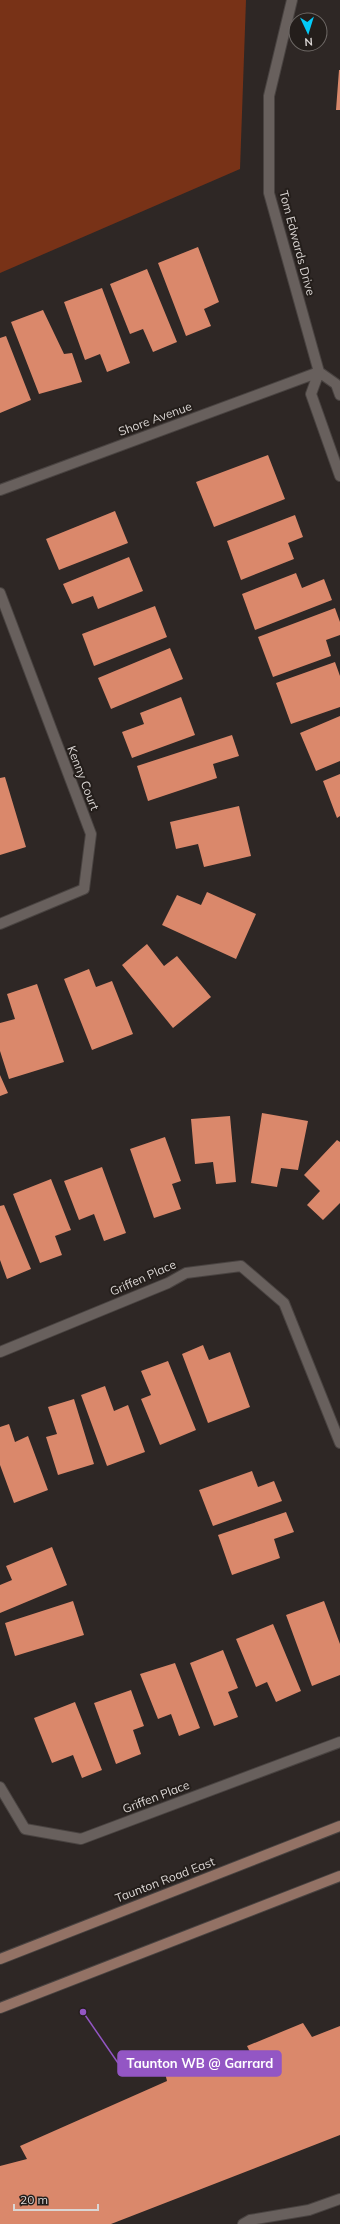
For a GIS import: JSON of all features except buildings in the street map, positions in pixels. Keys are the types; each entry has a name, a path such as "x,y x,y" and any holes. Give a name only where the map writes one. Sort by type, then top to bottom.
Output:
{"main road":[{"name":"Taunton Road East","path":"0,1959 340,1826"},
{"path":"0,2008 340,1876"}],"street":[{"name":"Tom Edwards Drive","path":"292,0 268,96 268,193 319,372"},
{"path":"340,395 336,384 319,372 311,394 340,476"},
{"name":"Shore Avenue","path":"0,490 319,372"},
{"name":"Kenny Court","path":"0,593 91,834 84,889 0,924"},
{"name":"Griffen Place","path":"0,1352 168,1283 186,1273 241,1266 284,1302 340,1444"},
{"name":"Griffen Place","path":"0,1787 25,1829 80,1839 340,1742"},
{"path":"243,2224 250,2220 309,2210 340,2199"}],"shaded area":[{"path":"0,0 246,0 240,169 0,273"}],"place":[{"name":"Taunton WB @ Garrard","path":"83,2012"}]}
